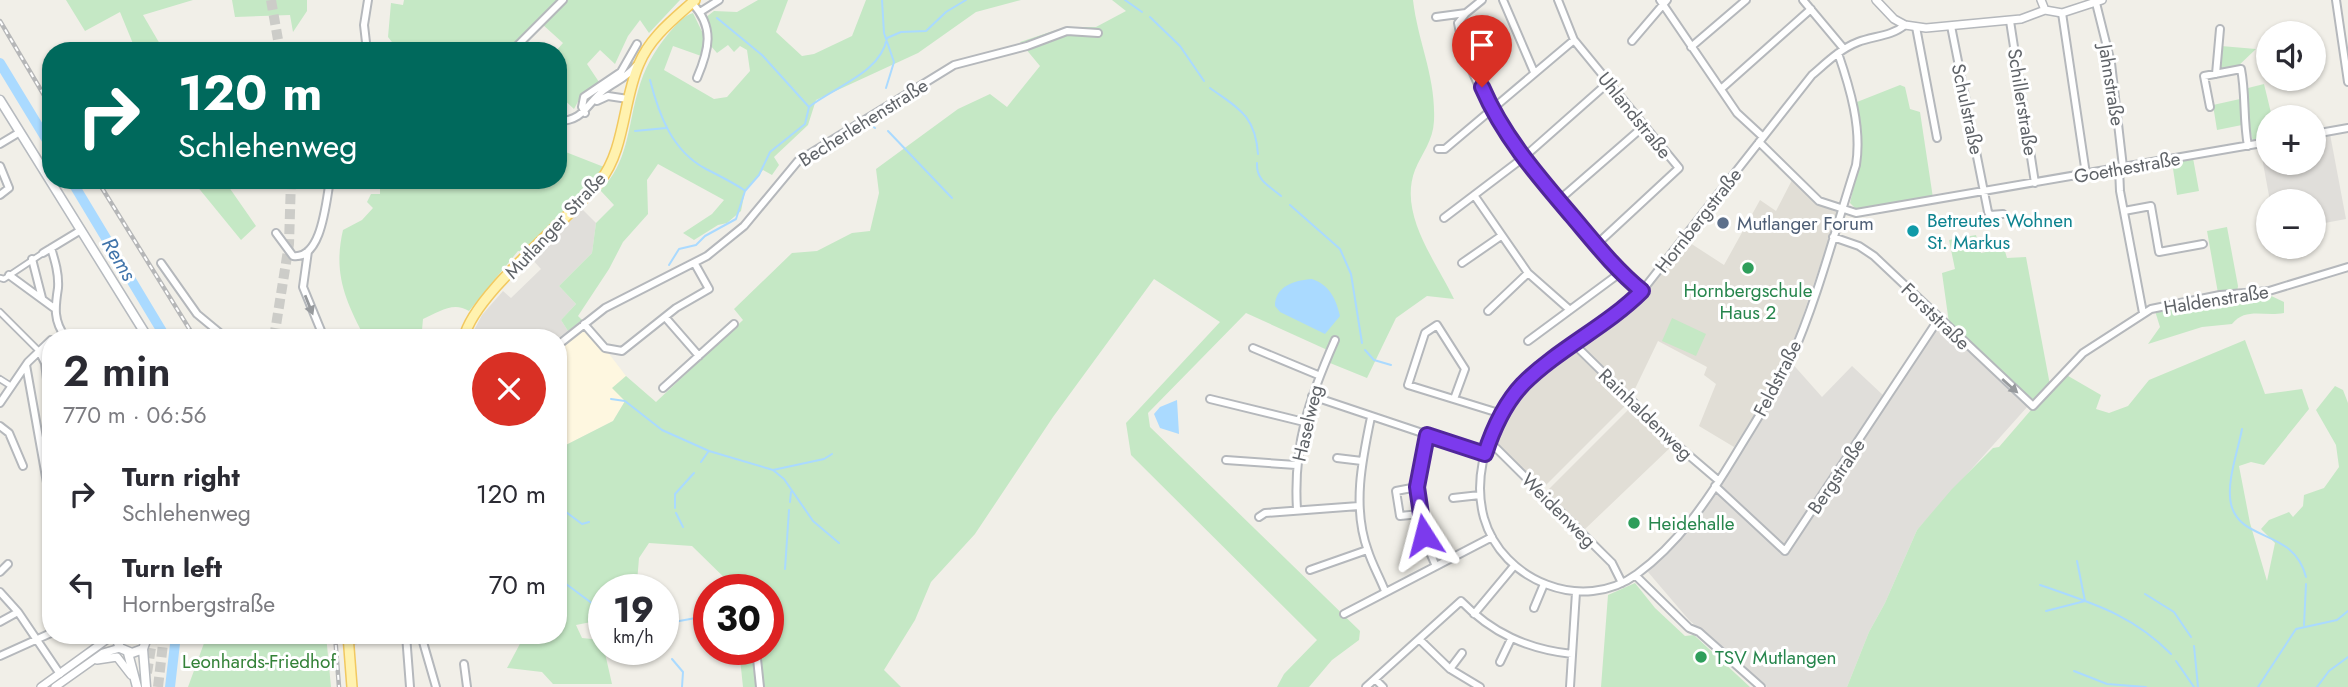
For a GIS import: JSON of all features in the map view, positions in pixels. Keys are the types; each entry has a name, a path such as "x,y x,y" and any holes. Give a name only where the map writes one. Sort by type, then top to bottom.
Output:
{"main road":[{"name":"Mutlanger Straße","path":"467,329 487,296 603,178 617,143 640,61 653,40 694,1"},
{"path":"0,100 42,167"},
{"path":"55,189 142,329"},
{"path":"120,644 140,687"},
{"path":"140,687 145,644"},
{"path":"351,644 352,687"},
{"path":"124,650 143,649"}],"street":[{"path":"366,42 364,25 368,0"},
{"path":"521,42 564,0"},
{"path":"700,12 719,0"},
{"path":"1467,0 1468,10"},
{"path":"1482,0 1468,10 1458,23 1461,39 1492,111 1523,158 1620,273 1642,291"},
{"path":"1503,0 1534,72"},
{"name":"Uhlandstraße","path":"1558,0 1574,40 1679,168 1596,244"},
{"path":"1691,47 1746,0"},
{"path":"1803,0 1841,51"},
{"path":"1876,0 1905,25 1916,27 2027,19 2045,10 2062,13 2099,1"},
{"path":"2041,0 2045,10"},
{"path":"2336,0 2348,82"},
{"path":"694,1 700,12 709,47 697,78"},
{"path":"1632,41 1663,1 1691,47 1738,113 1819,201 1843,209"},
{"name":"Jahnstraße","path":"2099,1 2111,63 2124,211 2143,313"},
{"path":"1721,89 1811,9"},
{"path":"1436,17 1468,10"},
{"path":"2062,13 2087,174"},
{"name":"Schillerstraße","path":"2010,21 2035,183"},
{"name":"Hornbergstraße","path":"1482,466 1489,441 1502,414 1522,385 1620,313 1642,291 1799,89 1841,51 1875,36 1897,32 1905,25"},
{"name":"Schulstraße","path":"1951,26 1985,193"},
{"path":"1916,27 1937,138"},
{"path":"2216,74 2220,29"},
{"name":"Becherlehenstraße","path":"567,338 614,303 695,264 744,226 798,161 954,65 1027,46 1067,31 1098,33"},
{"path":"1438,149 1443,151 1574,40"},
{"path":"585,113 582,107 584,97 621,72 638,44"},
{"name":"Feldstraße","path":"1482,466 1480,495 1483,516 1492,537 1514,566 1544,583 1576,592 1601,591 1636,576 1682,533 1717,484 1790,361 1843,209 1858,144 1841,51"},
{"path":"567,121 585,113 640,61"},
{"path":"2210,107 2204,76 2241,69 2244,86 2242,115 2248,146"},
{"path":"1444,218 1523,158 1609,82"},
{"path":"612,85 629,96"},
{"path":"593,104 608,96 629,96"},
{"path":"1559,200 1644,125"},
{"path":"2326,132 2348,128"},
{"path":"0,144 20,132"},
{"name":"Goethestraße","path":"1843,209 1856,213 1881,211 2256,144"},
{"path":"0,166 9,188 0,195"},
{"path":"320,329 303,287 308,251 321,228 328,189"},
{"path":"1985,193 1989,215 2003,214"},
{"path":"1474,195 1528,273 1570,310"},
{"path":"2124,211 2151,206 2159,252 2203,244"},
{"path":"0,278 81,230"},
{"path":"276,233 293,256 301,256 308,251"},
{"path":"1462,263 1502,236"},
{"name":"Forststraße","path":"1833,237 1858,246 1874,256 1938,320 2032,406"},
{"path":"51,248 57,269 54,308 60,329"},
{"path":"32,259 43,299"},
{"path":"161,263 198,314 216,329"},
{"path":"584,324 605,348 622,351 664,317 709,289 695,264"},
{"name":"Haldenstraße","path":"2032,406 2083,353 2143,313 2220,295 2269,291 2348,267"},
{"path":"1488,311 1528,273"},
{"path":"1528,341 1620,273"},
{"path":"9,275 54,308"},
{"path":"0,313 42,357"},
{"path":"0,322 6,317"},
{"path":"664,317 699,356"},
{"name":"Bergstraße","path":"1717,484 1785,551 1938,320"},
{"path":"663,388 734,324"},
{"path":"1454,399 1465,369 1437,325 1425,333 1408,385 1502,414"},
{"name":"Haselweg","path":"1297,510 1296,465 1304,422 1318,375 1335,340"},
{"name":"Rainhaldenweg","path":"1575,345 1717,484"},
{"path":"0,403 26,365 42,348"},
{"path":"1253,348 1318,375"},
{"path":"26,365 42,467"},
{"path":"0,379 11,387"},
{"path":"1312,396 1485,454"},
{"path":"1210,399 1304,422"},
{"path":"1371,417 1362,461 1359,506 1367,550 1385,591"},
{"path":"0,426 9,433 23,466"},
{"path":"1427,435 1417,487 1420,514 1435,565"},
{"name":"Weidenweg","path":"1489,441 1612,563 1622,583"},
{"path":"1337,458 1362,461"},
{"path":"1226,460 1296,465"},
{"path":"1417,487 1396,491 1397,512 1400,516 1420,514"},
{"path":"1452,498 1480,495"},
{"path":"1259,517 1265,513 1359,506"},
{"path":"1344,614 1492,537"},
{"path":"1310,570 1367,550"},
{"path":"0,572 8,564"},
{"path":"1474,614 1514,566"},
{"path":"1636,576 1689,628 1699,632 1761,687"},
{"path":"1534,608 1544,583"},
{"path":"0,592 18,612 60,674"},
{"path":"1570,687 1576,592"},
{"path":"1366,687 1461,601 1474,614 1511,639 1551,652 1572,654"},
{"path":"0,622 18,612"},
{"path":"0,656 42,637"},
{"path":"1419,639 1450,669 1471,685 1480,687"},
{"path":"1500,662 1511,639"},
{"path":"41,687 101,644"},
{"path":"407,644 410,687"},
{"path":"424,644 436,687"},
{"path":"55,687 108,650 124,650"},
{"path":"1450,669 1462,653"},
{"path":"89,663 117,657 126,665 140,687"},
{"path":"464,664 467,687"},
{"path":"758,665 760,687"},
{"path":"1375,679 1383,687"}],"shaded area":[{"path":"2330,134 2346,219 2326,223 2326,189 2268,189 2265,175 2326,175 2326,135"},
{"path":"1792,180 1818,203 1838,213 1797,333 1764,401 1734,447 1699,426 1716,384 1704,375 1707,367 1658,341 1632,395 1581,346 1642,297 1687,241 1724,265 1760,200 1776,211"},
{"path":"580,207 596,223 592,253 559,286 576,304 561,320 567,329 475,329 482,315 503,291 511,298 541,269 531,258"},
{"path":"587,325 626,376 613,388 625,401 613,421 567,444 567,341"},
{"path":"1939,325 2028,406 1917,530 1885,603 1869,632 1847,687 1767,687 1689,620 1648,572 1719,481 1790,361 1822,397 1852,366 1885,397"},
{"path":"1576,349 1629,402 1542,489 1493,441 1525,388"},
{"path":"1632,406 1673,445 1584,530 1545,493"}],"green space":[{"path":"66,0 193,0 143,15 159,42 132,42 120,12 85,31"},
{"path":"232,0 307,0 307,11 293,32 290,15 235,17"},
{"path":"404,0 561,0 519,42 392,42 388,37 391,3 403,5"},
{"path":"566,0 680,0 649,33 640,20 628,36 615,64 600,50 587,64 599,82 582,94 574,109 567,102 567,42 562,42 542,24"},
{"path":"758,0 788,0 776,32 802,56 814,54 852,36 866,0 1021,0 976,12 918,53 816,100 808,125 774,157 779,165 772,175 763,170 745,191 741,211 727,223 718,225 694,240 683,233 712,214 724,200 658,164 647,180 648,214 623,242 578,316 582,320 568,331 561,320 576,304 559,286 592,253 596,223 614,205 600,190 622,157 638,91 650,60 674,27 693,13 707,42 704,57 673,46 664,70 714,99 727,97 750,71 747,50 740,46 734,52 728,45 717,53 710,45 705,18 714,11 737,12"},
{"path":"1112,0 1413,0 1430,74 1434,121 1429,141 1415,170 1411,203 1421,237 1454,299 1427,296 1396,318 1367,378 1330,363 1334,353 1246,313 1148,413 1150,427 1360,631 1359,640 1332,660 1309,687 1277,687 1284,674 1317,640 1131,455 1126,423 1220,322 1154,279 1053,417 975,534 931,582 915,620 884,670 901,687 743,687 741,665 784,665 784,574 721,574 692,546 649,543 639,558 638,574 588,574 588,623 576,625 582,638 588,639 588,665 608,665 612,684 553,684 542,672 507,668 520,644 567,644 567,444 613,421 625,401 612,388 626,376 656,402 743,320 734,309 792,253 817,251 852,233 870,231 879,193 876,169 958,109 990,94 1007,107 1040,66 1020,42 1065,27 1096,27 1126,11"},
{"path":"2221,46 2256,49 2236,68 2220,70"},
{"path":"1900,85 1905,87 1910,109 1920,112 1933,198 1856,209 1850,203 1862,150 1857,102"},
{"path":"2256,86 2256,91 2266,91 2269,105 2256,105 2256,141 2253,142 2246,112 2248,88"},
{"path":"2240,99 2242,125 2217,130 2213,105"},
{"path":"567,153 604,167 592,187 527,252 518,251 469,311 452,307 440,311 423,319 422,329 361,329 343,286 339,260 343,230 362,220 373,208 367,202 371,194 380,194 380,189 567,189"},
{"path":"2193,158 2199,191 2177,195 2172,162"},
{"path":"199,189 230,189 256,226 241,240"},
{"path":"2227,227 2238,286 2237,292 2218,293 2207,231"},
{"path":"1976,235 1981,253 2004,248 2007,258 2026,257 2050,385 2035,400 2029,399 1949,323 1942,273 1955,269 1949,240"},
{"path":"2265,293 2284,302 2284,313 2249,314 2232,324 2202,327 2148,344 2160,327 2155,311 2218,298"},
{"path":"1672,318 1706,334 1696,356 1662,341"},
{"path":"2245,340 2265,394 2302,389 2309,409 2264,465 2251,462 2239,466 2250,523 2267,581 2275,543 2261,529 2269,520 2289,512 2293,517 2303,506 2304,495 2324,488 2339,467 2336,445 2316,410 2335,386 2343,390 2348,403 2348,687 1847,687 1869,632 1885,603 1917,530 1952,489 1993,448 1999,447 2063,373 2101,395 2096,409 2109,413 2128,406 2149,380"},
{"path":"1635,583 1655,608 1685,636 1694,635 1750,687 1601,687 1608,595"},
{"name":"Leonhards-Friedhof","path":"204,644 327,644 331,687 188,687"}],"water":[{"path":"1312,279 1331,293 1340,316 1325,334 1280,312 1275,306 1278,293 1287,285"},
{"path":"1177,400 1179,434 1160,428 1154,414 1160,407"},
{"path":"170,644 180,644 175,687 165,687"}],"waterway":[{"path":"882,0 884,33 894,62 886,88"},
{"path":"669,265 679,249 696,245 705,236 736,219 745,191 759,175 770,152 805,124 809,107 866,70 876,61 887,38 901,32 926,31 946,12 966,0"},
{"path":"1125,0 1142,12"},
{"path":"1150,17 1180,46 1204,81"},
{"path":"717,18 762,55 809,107"},
{"name":"Rems","path":"0,63 42,132"},
{"path":"650,80 663,119 684,152 706,169 744,190"},
{"path":"1210,88 1244,114 1253,130 1258,154"},
{"path":"867,123 875,128"},
{"path":"635,131 666,128"},
{"path":"888,131 952,198"},
{"path":"1257,163 1261,179 1281,196"},
{"name":"Rems","path":"76,189 161,329"},
{"path":"1290,205 1340,249 1351,274 1362,343"},
{"path":"1365,350 1374,360 1391,365"},
{"path":"611,399 625,401 662,430 709,451 773,470 784,479 813,521 839,543"},
{"path":"2242,429 2230,486 2231,504 2236,516 2245,525 2290,550 2300,561 2306,577"},
{"path":"701,462 708,452"},
{"path":"773,470 824,459 832,454"},
{"path":"675,508 675,494 694,473"},
{"path":"790,502 791,492"},
{"path":"785,569 789,510"},
{"path":"567,513 582,524 589,522"},
{"path":"676,513 683,527"},
{"path":"2046,611 2085,601 2077,561"},
{"path":"2304,625 2306,584"},
{"path":"567,585 588,600"},
{"path":"2040,585 2094,604 2126,619 2171,654"},
{"path":"2145,594 2174,612 2191,637"},
{"path":"2258,687 2296,629 2337,620 2348,611"},
{"path":"679,621 693,618"},
{"path":"2194,646 2198,687"},
{"path":"2317,687 2329,671 2348,657"},
{"path":"2176,661 2194,687"},
{"path":"677,665 683,672 682,687"},
{"path":"2074,671 2107,684 2146,687"}],"tunnel":[{"path":"271,0 278,42"},
{"path":"275,329 289,244 291,189"},
{"path":"147,673 152,644"},
{"path":"158,687 163,644"}],"railway":[{"path":"0,21 42,92"},
{"path":"103,189 189,329"},
{"path":"336,644 339,687"}],"place":[{"name":"Mutlanger Forum","path":"1723,223"},
{"name":"Betreutes Wohnen St. Markus","path":"1913,231"},
{"name":"Hornbergschule Haus 2","path":"1748,268"},
{"name":"Heidehalle","path":"1634,523"},
{"name":"TSV Mutlangen","path":"1701,657"}],"route":[{"path":"1424,535 1417,487 1420,460 1427,435 1485,454 1502,414 1522,385 1620,313 1642,291 1620,273 1523,158 1492,111 1482,87"}]}
